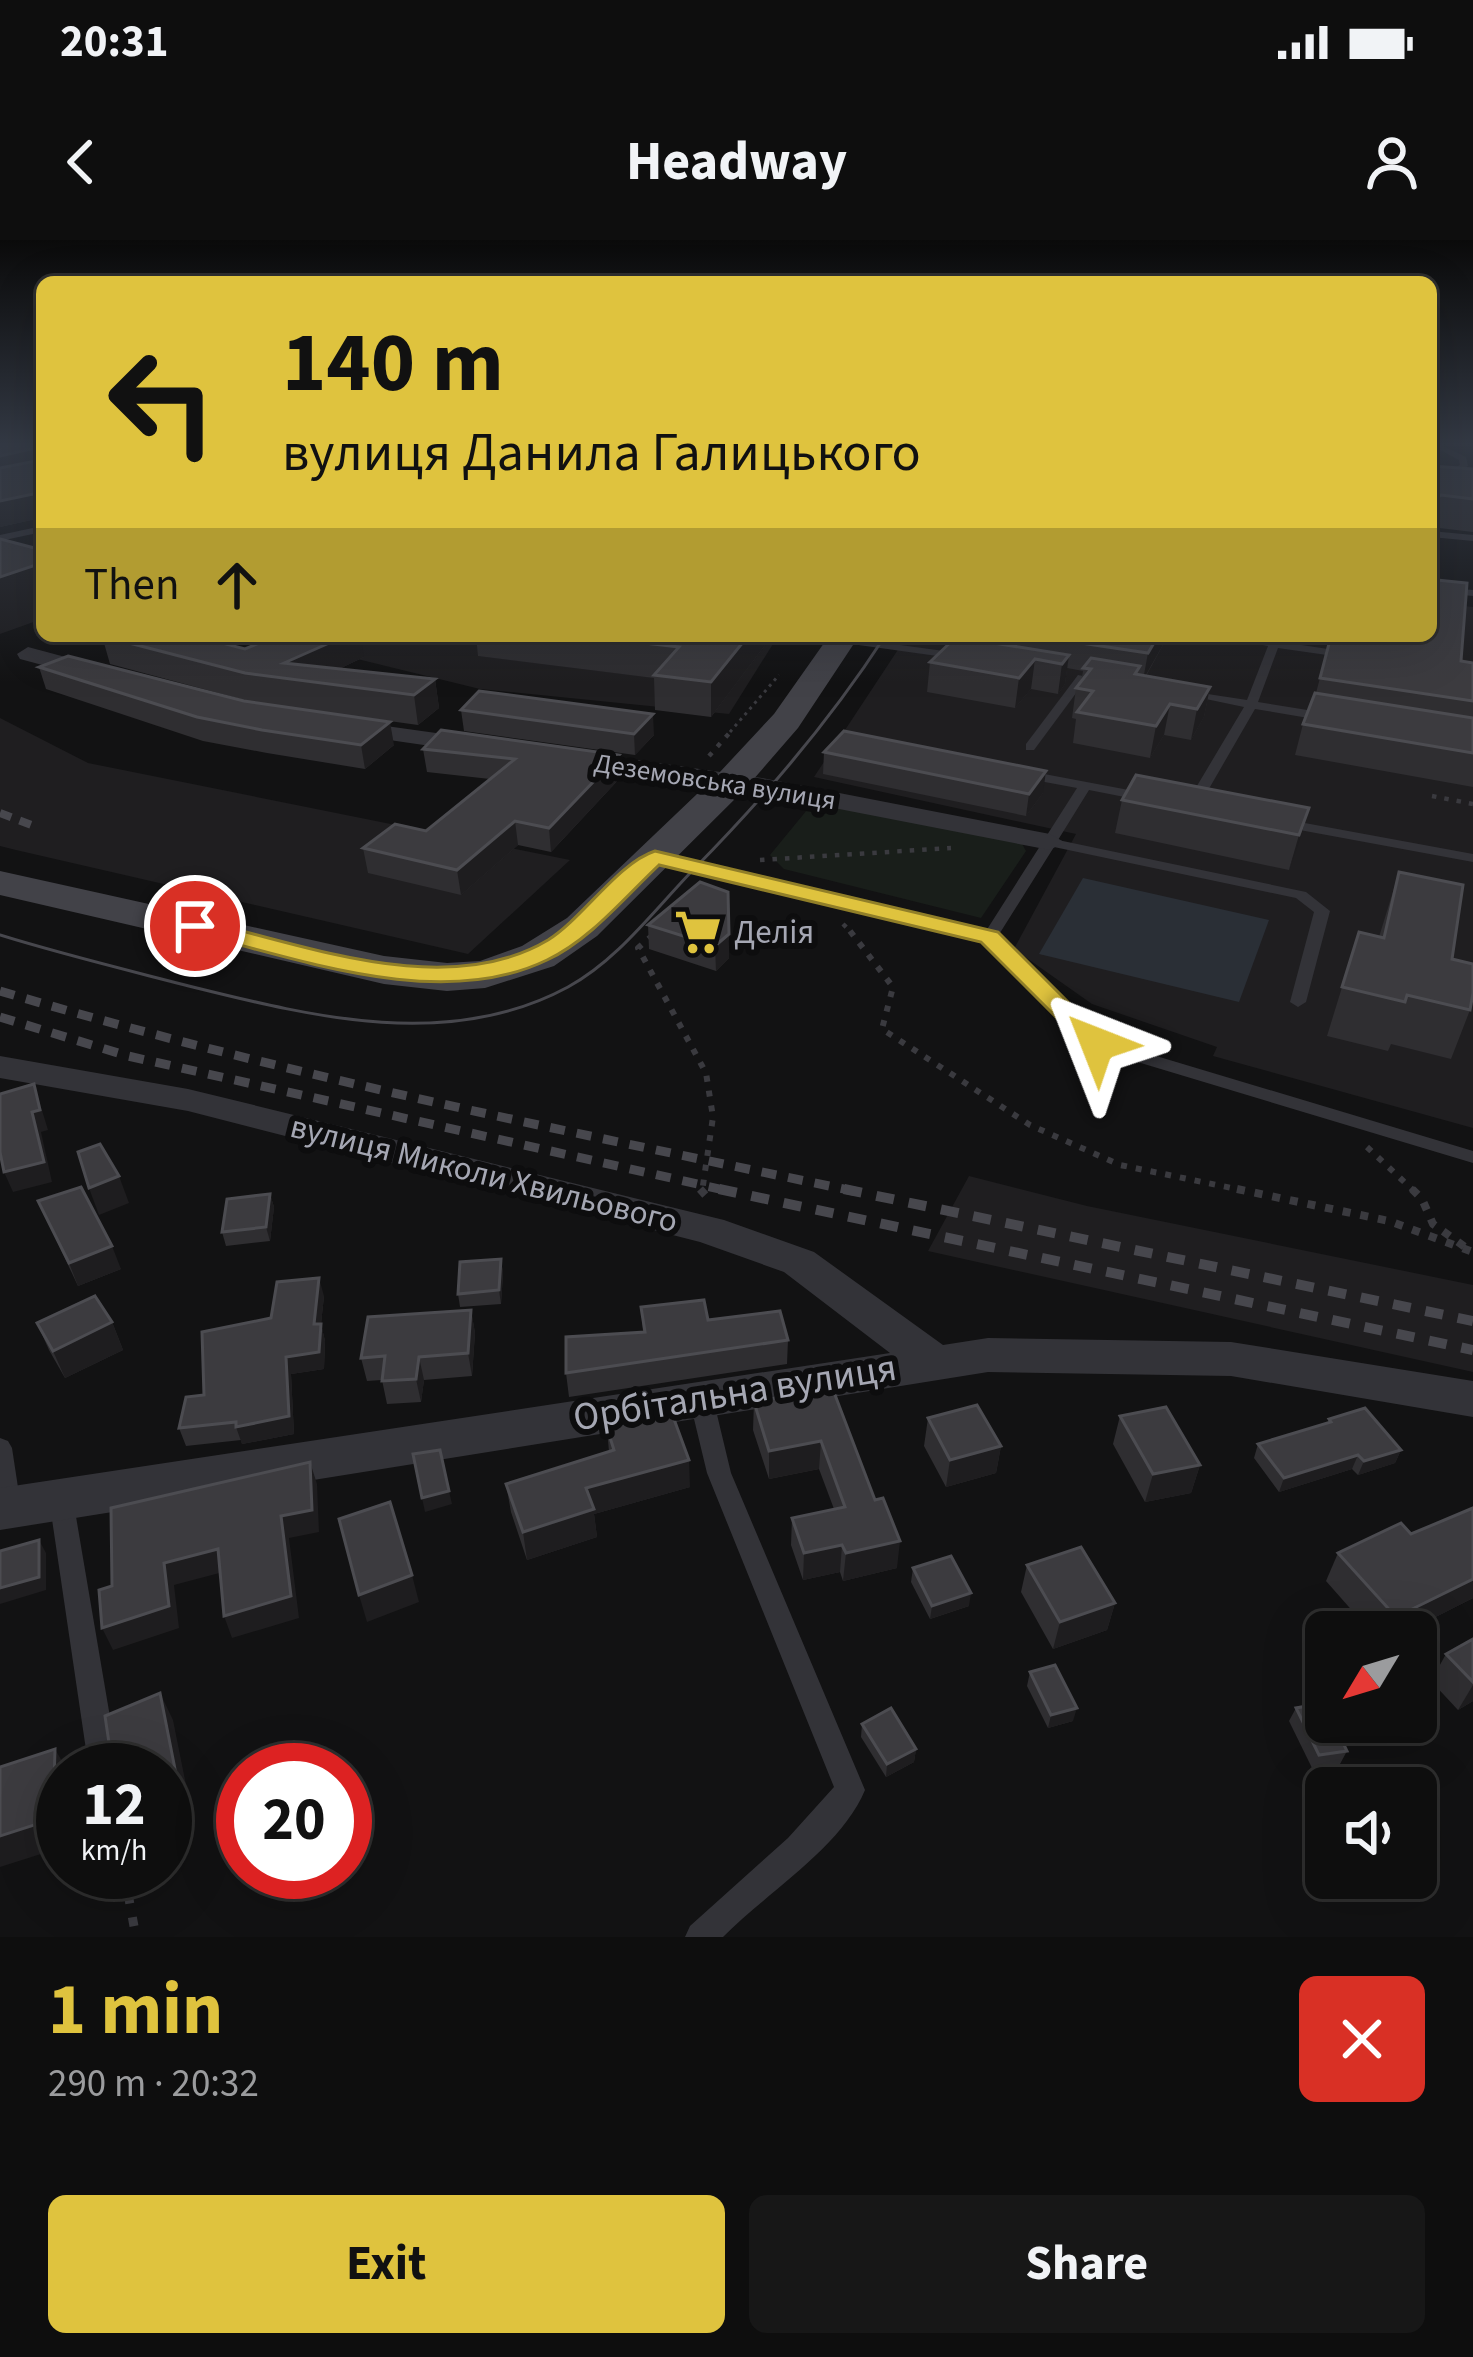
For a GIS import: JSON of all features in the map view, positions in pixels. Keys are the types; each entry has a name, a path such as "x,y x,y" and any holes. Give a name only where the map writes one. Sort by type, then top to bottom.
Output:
{"street":[{"path":"0,883 406,974 466,976 538,956 582,928 733,782 786,721 840,642"},
{"path":"28,655 135,683"},
{"path":"323,724 496,749"},
{"name":"Деземовська вулиця","path":"539,754 733,782 1050,842"},
{"name":"вулиця Миколи Хвильового","path":"0,1066 188,1100 710,1230 799,1262 934,1362"},
{"name":"Орбітальна вулиця","path":"5,1508 988,1355 1231,1359 1473,1399"}],"lane":[{"path":"0,538 36,530"},
{"path":"1437,535 1473,538"},
{"path":"1437,590 1473,593"},
{"path":"869,642 966,657 958,642"},
{"path":"1260,642 1361,657"},
{"path":"1192,806 1251,705 1274,644"},
{"path":"1059,673 1103,680"},
{"path":"1030,747 1082,676"},
{"path":"1166,691 1340,720"},
{"path":"995,769 1215,810"},
{"path":"989,937 1085,786"},
{"path":"1262,819 1473,857"},
{"path":"1050,842 1300,895 1317,903 1322,911 1298,1002"},
{"path":"655,857 989,937 1097,1044 1473,1157"},
{"path":"701,1398 719,1473 850,1790 825,1827 739,1895 701,1937"},
{"path":"0,1448 5,1508"},
{"path":"61,1499 100,1743"}],"path":[{"path":"691,775 784,669"},
{"path":"1432,796 1473,804"},
{"path":"710,870 761,860 961,848"},
{"path":"812,894 864,945 892,987 882,1029 1030,1125 1120,1165 1389,1221 1473,1252"},
{"path":"665,925 638,948 690,1039 712,1101 700,1190 717,1207"},
{"path":"1339,1117 1422,1199 1433,1224 1473,1252"},
{"path":"129,1899 136,1937"}],"shaded area":[{"path":"1437,600 1473,607 1473,1128 1213,1056 1217,1047 1092,1004 1014,949 1076,834 814,777 903,642 1437,642"},
{"path":"288,642 774,642 729,714 480,689"},
{"path":"0,718 88,763 570,860 468,954 16,850 0,846"},
{"path":"816,799 1021,842 1026,851 981,918 784,869 770,855"},
{"path":"1083,878 1269,920 1239,1002 1039,954"},
{"path":"969,1176 1087,1206 1473,1285 1473,1372 928,1251"}],"building":[{"path":"0,539 36,548 36,565 0,577"},
{"path":"1437,580 1467,583 1461,661 1473,663 1473,701 1320,678 1329,642 1437,642"},
{"path":"125,642 218,642 245,649 262,642 331,642 284,663 435,679 414,695 245,673"},
{"path":"635,642 743,642 711,682 654,675 679,647"},
{"path":"951,642 987,642 1069,655 1062,664 1035,659 1019,678 930,662"},
{"path":"1074,642 1154,642 1148,653"},
{"path":"68,656 244,701 390,722 361,745 197,717 39,667"},
{"path":"1091,658 1140,666 1135,674 1210,687 1197,709 1170,704 1156,726 1077,712 1093,691 1076,688 1091,669 1083,668"},
{"path":"479,691 653,714 634,734 461,710"},
{"path":"1315,693 1473,718 1473,753 1303,724"},
{"path":"441,730 619,755 549,828 515,821 457,870 363,848 395,824 426,831 515,759 423,749"},
{"path":"844,731 1046,771 1029,794 824,752"},
{"path":"1136,775 1309,808 1299,835 1122,800"},
{"path":"1399,872 1463,885 1452,959 1473,964 1470,1010 1407,995 1405,1002 1342,987 1359,932 1384,938"},
{"path":"700,882 728,892 729,934 715,946 648,925"},
{"path":"34,1084 40,1110 32,1112 44,1162 4,1172 0,1094"},
{"path":"100,1144 119,1176 89,1188 78,1152"},
{"path":"81,1187 112,1246 69,1263 38,1201"},
{"path":"270,1194 266,1227 222,1232 227,1199"},
{"path":"501,1259 499,1290 458,1294 460,1262"},
{"path":"319,1278 314,1324 321,1324 319,1352 286,1357 289,1416 236,1427 236,1422 179,1428 186,1397 204,1395 202,1332 271,1318 277,1282"},
{"path":"95,1296 112,1322 53,1351 37,1323"},
{"path":"704,1300 708,1320 780,1311 788,1340 566,1373 566,1337 645,1332 641,1307"},
{"path":"471,1310 468,1353 419,1357 416,1379 382,1381 385,1356 361,1358 368,1317"},
{"path":"832,1387 875,1500 883,1498 900,1541 846,1553 842,1545 804,1553 792,1518 845,1507 821,1441 769,1451 754,1402"},
{"path":"977,1405 1001,1446 950,1460 928,1418"},
{"path":"1166,1407 1200,1465 1153,1474 1120,1416"},
{"path":"1365,1408 1401,1450 1364,1461 1358,1455 1284,1478 1258,1444 1331,1422 1329,1419"},
{"path":"671,1411 689,1460 586,1488 594,1509 523,1532 506,1484 614,1450 607,1428"},
{"path":"440,1450 449,1491 422,1498 413,1454"},
{"path":"310,1462 312,1510 281,1516 291,1596 224,1616 218,1549 164,1563 169,1606 102,1628 99,1590 112,1586 111,1508"},
{"path":"390,1502 412,1575 359,1595 339,1519"},
{"path":"1473,1508 1473,1579 1408,1611 1391,1611 1338,1553 1401,1523 1411,1534"},
{"path":"39,1540 39,1577 0,1588 0,1551"},
{"path":"1081,1547 1115,1603 1060,1622 1027,1565"},
{"path":"951,1556 971,1593 932,1606 913,1568"},
{"path":"1473,1639 1473,1682 1446,1654"},
{"path":"1055,1665 1077,1708 1051,1715 1030,1672"},
{"path":"160,1693 170,1743 109,1743 105,1716"},
{"path":"891,1708 916,1749 887,1764 862,1724"},
{"path":"1313,1743 1343,1743 1347,1751 1319,1755"},
{"path":"36,1755 36,1824 0,1836 0,1767"}],"tram line":[{"path":"0,935 185,985 329,1016 427,1023 522,1007 586,976 635,933 796,757 881,642"}],"railway":[{"path":"0,813 34,826"},
{"path":"0,991 320,1076 858,1192"},
{"path":"0,1017 128,1056 732,1192"},
{"path":"719,1189 732,1192"},
{"path":"844,1189 1473,1321"},
{"path":"732,1192 1473,1350"}],"place":[{"name":"Делія","path":"698,932"}],"route":[{"path":"195,926 384,970 447,977 485,974 538,956 582,928 655,857 989,937 1097,1044"}]}
